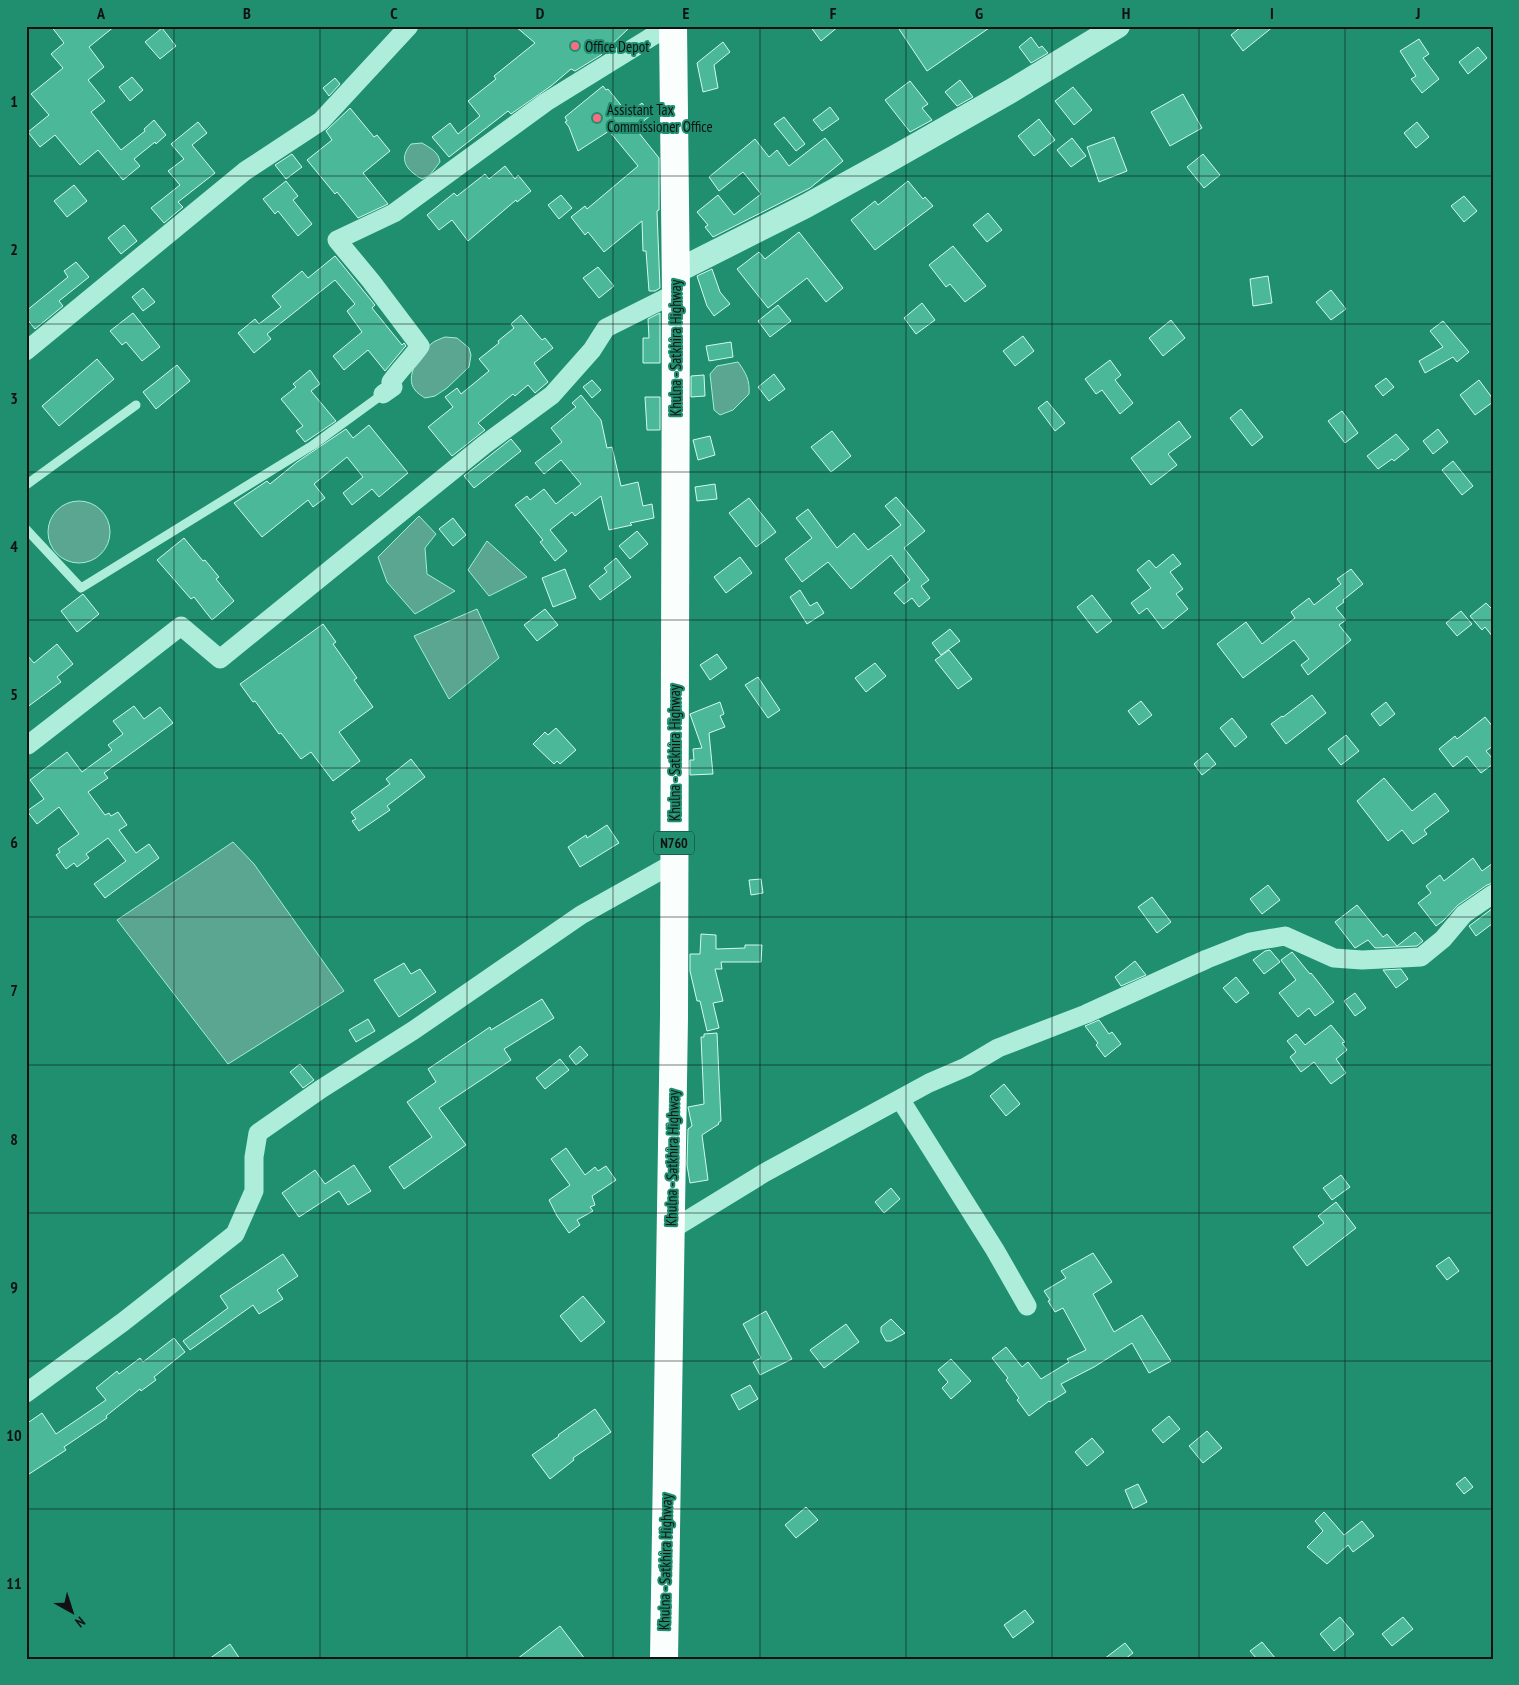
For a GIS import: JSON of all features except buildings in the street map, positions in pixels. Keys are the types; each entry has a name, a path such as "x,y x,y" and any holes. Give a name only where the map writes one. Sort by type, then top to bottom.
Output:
{"highway":[{"name":"Khulna - Satkhira Highway","path":"664,1659 671,1230 674,863 676,283 674,26"}],"street":[{"path":"26,351 244,171 321,121 409,26"},
{"path":"383,394 393,386 391,382 399,370 412,358 420,346 337,240 394,213 546,102 669,26"},
{"path":"26,743 28,745 181,626 220,659 484,445 552,395 592,350 606,328 676,283 806,206 1011,91 1118,26"},
{"path":"26,1393 123,1322 234,1234 254,1192 254,1157 258,1133 321,1089 414,1030 581,915 674,863"},
{"path":"671,1230 764,1173 929,1083 966,1067 998,1048 1086,1014 1207,959 1250,942 1285,936 1334,958 1362,960 1421,957 1444,939 1464,914 1493,894"},
{"path":"900,1099 986,1234 1027,1306"}],"lane":[{"path":"26,529 81,588 313,445 383,394"},
{"path":"26,485 136,404"}],"water":[{"path":"422,143 436,153 440,162 430,175 422,179 408,168 405,155 411,144"},
{"path":"445,337 457,338 469,348 471,355 469,367 447,388 435,396 425,398 412,385 412,372 418,359 427,348"},
{"path":"738,362 747,377 749,394 733,410 720,415 714,410 710,374 717,366"},
{"path":"79,501 96,506 101,510 105,515 110,532 105,549 101,554 96,558 79,563 62,558 57,554 53,549 48,532 53,515 57,510 62,506"},
{"path":"419,516 436,534 425,548 427,574 455,591 415,614 387,582 378,557"},
{"path":"487,541 527,577 489,596 468,570"},
{"path":"477,609 499,658 449,699 414,636"},
{"path":"233,842 254,864 344,991 228,1064 117,920"}],"place":[{"name":"Office Depot","path":"575,46"},
{"name":"Assistant Tax Commissioner Office","path":"597,118"}]}
